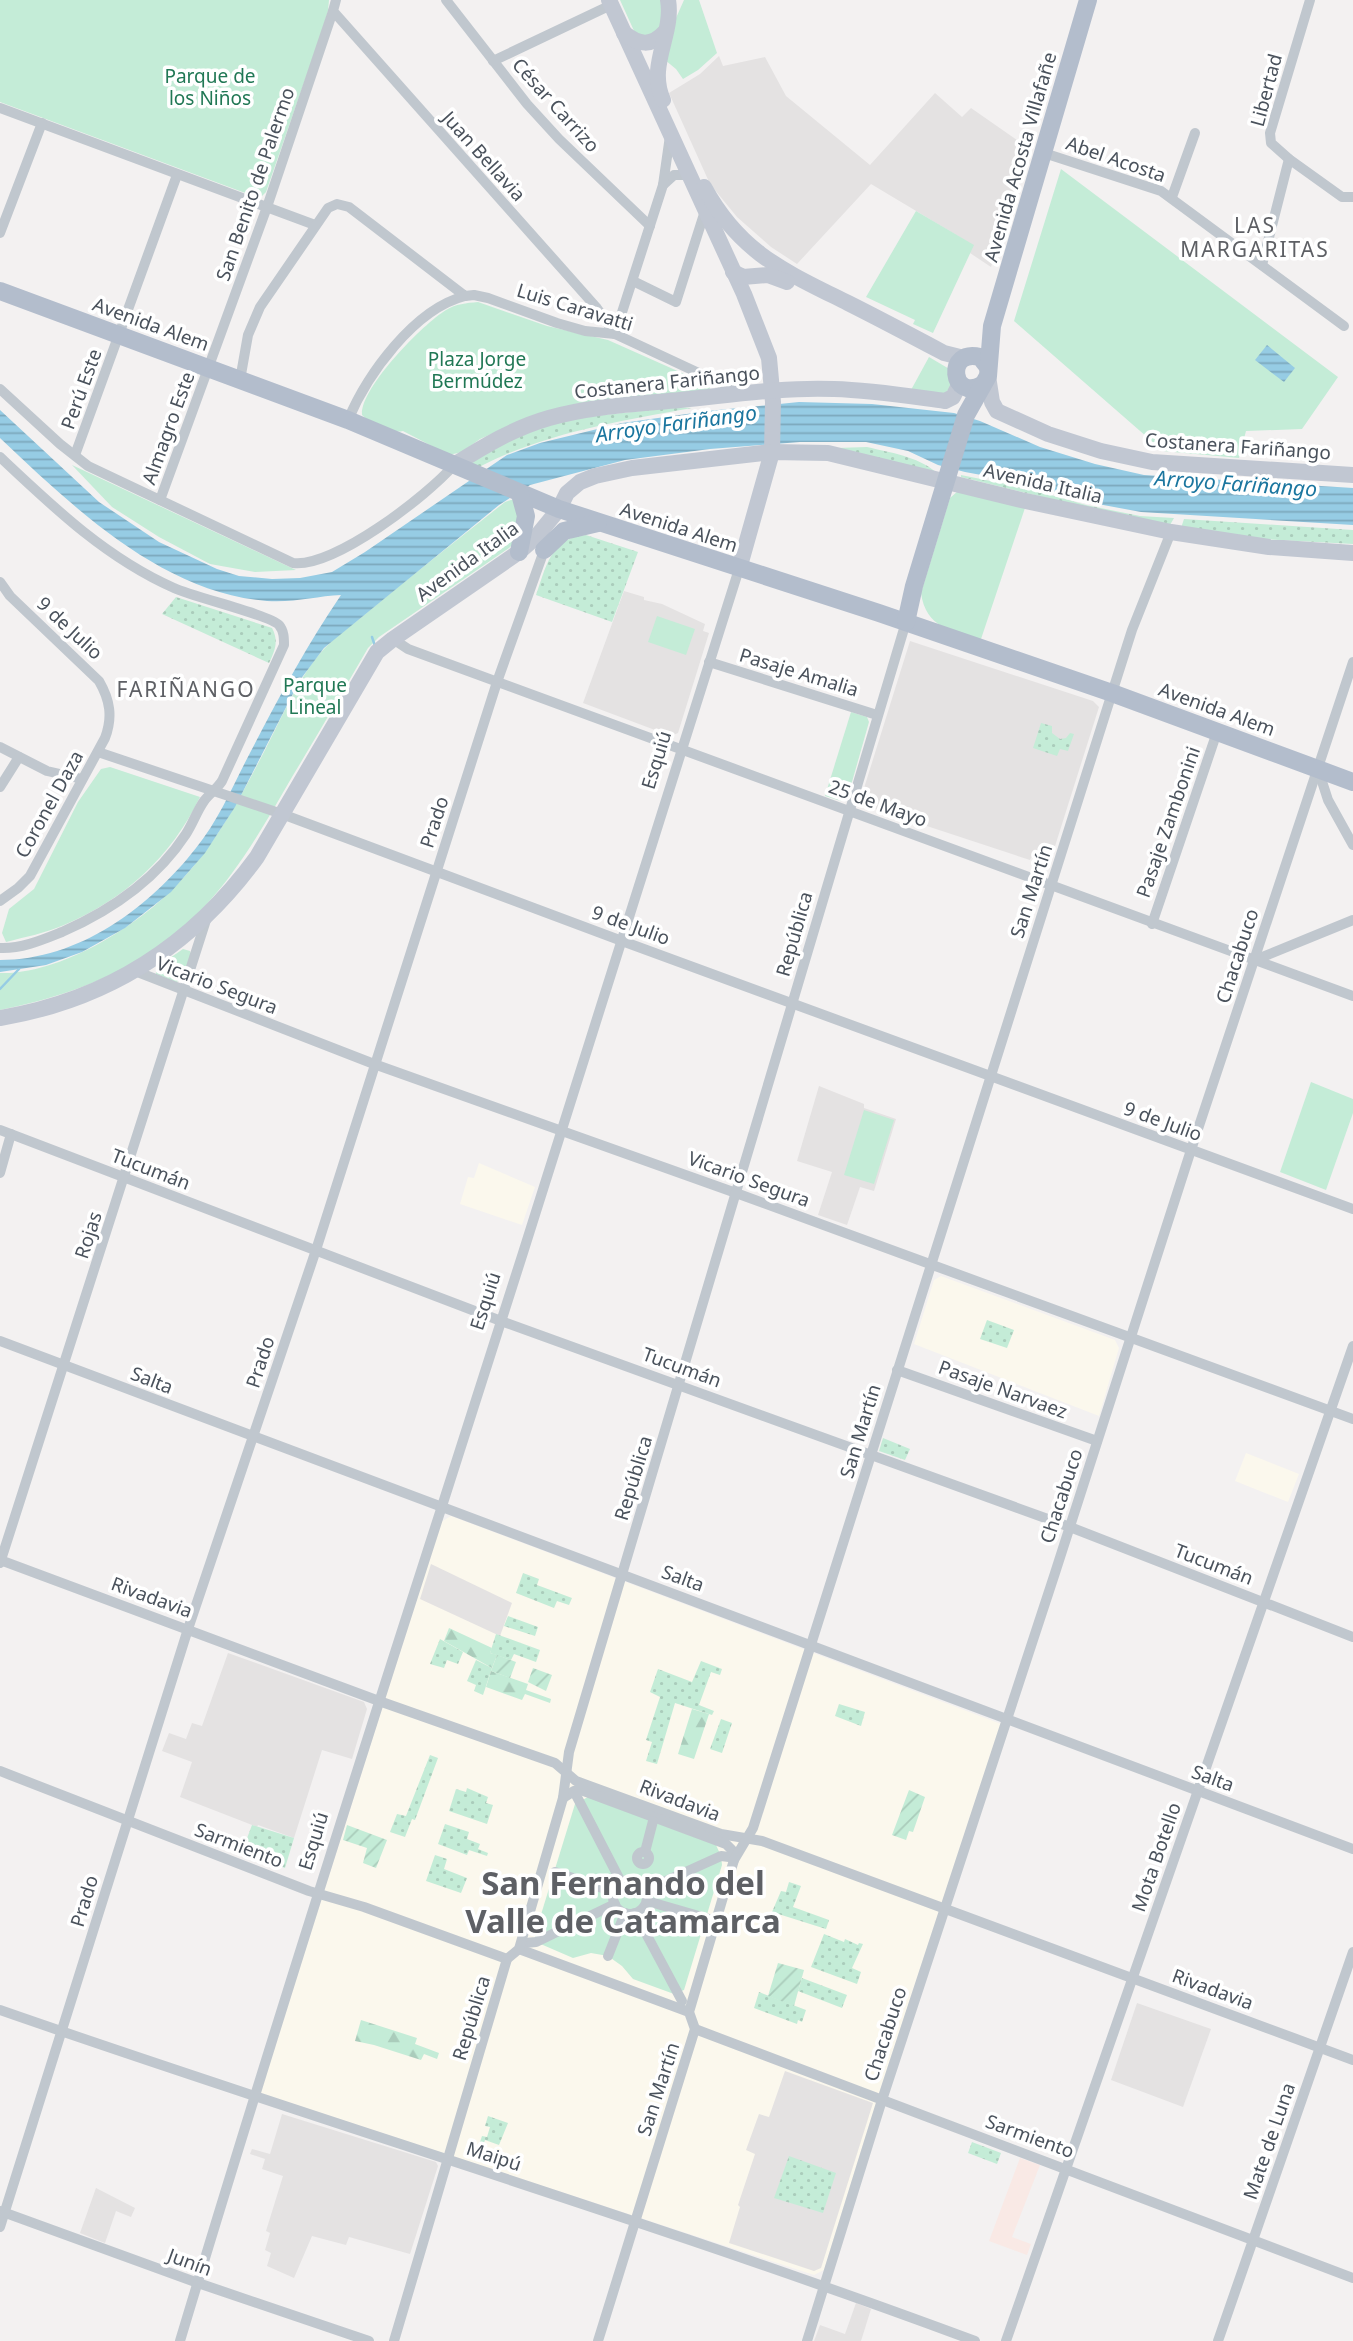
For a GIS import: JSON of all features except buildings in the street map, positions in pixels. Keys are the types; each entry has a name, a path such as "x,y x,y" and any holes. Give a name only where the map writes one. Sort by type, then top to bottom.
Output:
{"main road":[{"path":"668,0 667,24 657,65 660,94 712,202 723,218 756,250 760,268 753,275"},
{"name":"Avenida Acosta Villafañe","path":"906,622 914,586 966,415 986,376 992,327 1088,0"},
{"name":"Esquiú","path":"610,2 749,305 769,358 773,397 773,449 739,569"},
{"path":"624,33 647,44 653,42 667,24"},
{"path":"962,371 783,279 768,275 743,277 731,267 733,251 747,245 786,272 944,353 962,371 972,389 986,376 980,357 962,371"},
{"name":"Avenida Alem","path":"0,291 348,420 559,509 906,622 1112,693 1353,782"},
{"name":"Avenida Acosta Villafañe","path":"966,415 962,371 992,327"},
{"name":"Costanera Fariñango","path":"461,468 484,446 549,418 625,405 739,394 773,397 832,388 945,401 953,397 962,371"},
{"name":"Costanera Fariñango","path":"986,376 997,411 1048,434 1101,451 1152,463 1353,475"},
{"name":"Avenida Italia","path":"0,1018 76,997 135,971 166,952 207,917 235,888 257,857 377,652 519,552 537,537 573,486 595,476 632,468 773,449 828,453 947,476 1171,532 1269,547 1353,552"},
{"path":"519,552 526,516 520,494"},
{"path":"544,550 564,531 600,523"},
{"path":"878,613 894,608 914,586"},
{"path":"914,586 931,631"}],"street":[{"name":"César Carrizo","path":"446,0 527,104 559,139 650,226"},
{"path":"667,24 677,0"},
{"name":"Libertad","path":"1289,159 1271,143 1270,133 1310,0"},
{"path":"493,61 610,2"},
{"name":"San Benito de Palermo","path":"209,369 335,6"},
{"name":"Juan Bellavia","path":"335,6 596,307 615,334"},
{"path":"0,108 315,225 253,321 240,380"},
{"path":"0,233 42,124"},
{"path":"1172,197 1195,133"},
{"path":"615,334 663,185 670,136"},
{"name":"Abel Acosta","path":"1044,153 1172,197 1344,326"},
{"path":"1262,265 1289,159 1342,197 1353,197"},
{"path":"663,185 674,175 688,174"},
{"name":"Perú Este","path":"75,455 177,175"},
{"name":"Luis Caravatti","path":"315,225 328,208 337,204 349,207 465,296 488,298 585,331 615,334 739,394"},
{"path":"632,281 676,302 705,211"},
{"path":"348,420 363,390 390,351 408,332 443,306 465,296"},
{"name":"Almagro Este","path":"160,500 209,369"},
{"name":"Costanera Fariñango","path":"0,389 88,466 293,563 316,562 359,539 461,468"},
{"path":"0,457 61,515 108,551 172,587 201,599 265,617 278,624 284,633 284,645 222,781 220,793 205,798 188,831 159,869 113,906 62,932 15,948 0,948"},
{"name":"Prado","path":"0,2227 2,2212 62,2032 188,1629 316,1250 497,682 559,509"},
{"name":"San Martín","path":"598,2341 695,2029 689,2012 731,1859 753,1828 1132,630 1171,532"},
{"name":"Esquiú","path":"180,2341 254,2097 739,569"},
{"name":"9 de Julio","path":"0,582 10,596 99,681 108,698 110,710 109,728 98,751 282,814 622,942 1353,1209"},
{"name":"República","path":"394,2341 507,1959 522,1946 563,1798 569,1752 906,622"},
{"name":"25 de Mayo","path":"393,639 408,649 1353,996"},
{"name":"Chacabuco","path":"807,2341 882,2100 1353,662"},
{"name":"Pasaje Amalia","path":"709,663 877,715"},
{"name":"Pasaje Zambonini","path":"1152,924 1217,732"},
{"path":"0,747 47,771 82,779"},
{"name":"Coronel Daza","path":"0,901 30,876 98,751"},
{"path":"0,787 19,757"},
{"path":"1318,769 1328,800 1353,845"},
{"name":"Rojas","path":"0,1561 207,917"},
{"path":"1255,960 1353,920"},
{"name":"Vicario Segura","path":"135,971 374,1064 736,1192 1353,1419"},
{"path":"0,1172 6,1132"},
{"name":"Tucumán","path":"6,1132 501,1321 1070,1527 1353,1637"},
{"name":"Salta","path":"0,1341 1353,1849"},
{"name":"Mota Botello","path":"1006,2341 1353,1346"},
{"name":"Pasaje Narvaez","path":"897,1370 1097,1441"},
{"name":"Rivadavia","path":"0,1561 555,1763 576,1781 722,1835 762,1841 1353,2060"},
{"name":"Sarmiento","path":"0,1771 309,1891 319,1892 507,1959"},
{"name":"Rivadavia","path":"563,1798 581,1790 726,1844 732,1850 731,1859"},
{"path":"576,1795 617,1893 682,2001"},
{"path":"522,1946 536,1942 635,1881 640,1864 647,1864 649,1860 645,1852 653,1821"},
{"path":"608,1956 630,1913 642,1909 646,1895 721,1856 731,1859"},
{"path":"555,1872 617,1893"},
{"path":"635,1881 646,1895 716,1921"},
{"path":"522,1946 549,1960 689,2012"},
{"name":"Mate de Luna","path":"1218,2341 1353,1952"},
{"name":"Maipú","path":"0,2010 254,2097 824,2285 975,2341"},
{"name":"Sarmiento","path":"695,2029 1353,2278"},
{"name":"Junín","path":"2,2212 369,2341"}],"shaded area":[{"path":"719,56 723,66 765,57 786,96 870,165 935,93 962,117 971,108 1027,147 991,267 970,253 973,245 871,184 797,264 771,247 737,217 710,184 669,93 700,74"},
{"path":"624,591 662,604 705,624 703,631 709,633 678,733 671,736 583,703"},
{"path":"910,641 1093,701 1099,707 1050,862 1032,856 1030,860 863,805 860,801"},
{"path":"819,1086 864,1104 864,1108 896,1119 874,1191 860,1187 847,1225 818,1215 832,1172 797,1161"},
{"path":"479,1163 535,1187 522,1225 460,1204 468,1177 474,1178"},
{"path":"941,1276 1115,1340 1119,1348 1099,1416 914,1344 934,1280"},
{"path":"1246,1453 1299,1474 1288,1502 1235,1481"},
{"path":"451,1516 1001,1724 881,2087 824,2270 814,2275 260,2093 441,1522"},
{"path":"431,1564 512,1603 500,1636 420,1599"},
{"path":"228,1653 364,1702 367,1709 352,1759 322,1750 294,1838 258,1825 257,1827 180,1797 192,1762 162,1751 169,1733 186,1739 192,1723 202,1726"},
{"path":"1137,2003 1211,2029 1183,2107 1111,2080"},
{"path":"785,2071 873,2103 821,2268 814,2271 729,2243 755,2154 746,2150 759,2114 769,2117"},
{"path":"282,2114 436,2162 438,2166 410,2254 349,2237 346,2245 312,2236 294,2278 267,2266 271,2253 265,2250 270,2233 266,2231 283,2176 262,2169 265,2159 250,2154 252,2149 270,2154"},
{"path":"1020,2158 1040,2165 1012,2237 1031,2244 1027,2255 989,2241"},
{"path":"96,2188 135,2208 131,2217 116,2211 105,2243 80,2233"},
{"path":"856,2303 871,2309 861,2341 814,2341 820,2325 845,2334"}],"green space":[{"name":"Parque de los Niños","path":"0,0 329,0 321,34 266,192 256,197 0,102"},
{"path":"620,0 661,0 662,25 647,39 635,33"},
{"path":"684,0 699,0 717,53 683,79 665,60 676,18"},
{"path":"1061,169 1338,377 1302,429 1246,431 1239,458 1163,451 1014,321"},
{"path":"916,211 974,245 933,333 913,324 915,320 866,297"},
{"name":"Plaza Jorge Bermúdez","path":"478,302 547,326 608,340 709,385 710,390 521,421 480,439 462,452 449,455 403,431 381,428 362,415 371,389 409,342 450,308"},
{"path":"929,357 951,370 954,381 944,396 911,390"},
{"path":"692,408 556,437 504,455 479,467 473,465 473,460 526,432 574,418"},
{"path":"867,447 912,459 936,472 836,448"},
{"path":"72,465 296,570 255,572 210,564 159,537 112,507"},
{"path":"961,475 1140,516 1174,518 1170,525 1123,517"},
{"path":"958,491 1025,508 980,642 934,621 928,614 921,593 950,498"},
{"name":"Parque Lineal","path":"514,499 518,502 517,540 379,637 368,648 245,854 228,878 189,922 166,942 107,977 54,996 0,1010 0,973 26,971 65,960 131,924 158,903 202,856 220,830 315,659 340,634 402,583 505,502"},
{"path":"1184,519 1353,530 1353,544 1244,538 1181,528"},
{"path":"586,535 638,552 612,622 536,595 547,564 557,547 574,537"},
{"path":"176,597 272,628 275,646 269,663 162,614"},
{"path":"657,616 695,629 686,655 648,642"},
{"path":"851,712 867,717 869,722 848,796 841,801 825,796"},
{"path":"1041,723 1052,726 1052,733 1060,739 1066,738 1070,733 1074,734 1068,751 1060,749 1057,756 1033,748"},
{"path":"110,767 200,797 175,839 144,874 126,889 64,925 6,942 2,933 9,909 34,889 78,802 101,769"},
{"path":"183,949 191,954 181,980 176,982 156,974 157,967"},
{"path":"1311,1082 1353,1099 1353,1113 1326,1190 1280,1172"},
{"path":"864,1110 894,1120 874,1184 844,1175"},
{"path":"987,1320 1014,1330 1007,1348 980,1339"},
{"path":"883,1438 910,1449 905,1460 879,1451"},
{"path":"523,1573 539,1579 537,1585 572,1598 569,1605 557,1601 554,1608 516,1593"},
{"path":"508,1616 538,1627 535,1636 504,1626"},
{"path":"449,1628 492,1648 490,1653 497,1655 492,1668 444,1641"},
{"path":"496,1634 540,1650 536,1662 514,1654 511,1660 490,1653"},
{"path":"440,1639 463,1652 458,1664 447,1660 444,1668 430,1664"},
{"path":"497,1655 516,1662 510,1678 491,1671"},
{"path":"476,1660 492,1668 483,1695 474,1691 476,1685 467,1681"},
{"path":"701,1661 722,1669 720,1675 711,1672 699,1705 714,1711 712,1715 675,1703 657,1764 646,1761 652,1742 646,1740 660,1697 650,1692 658,1669 692,1682"},
{"path":"533,1668 552,1675 546,1691 528,1682"},
{"path":"491,1671 528,1684 526,1690 551,1699 550,1703 525,1694 522,1700 486,1687"},
{"path":"839,1704 865,1712 861,1726 835,1716"},
{"path":"692,1709 709,1714 694,1759 678,1754"},
{"path":"721,1719 732,1723 722,1753 710,1749"},
{"path":"430,1755 438,1758 415,1820 412,1819 405,1837 390,1832 397,1814 406,1816"},
{"path":"467,1788 488,1797 486,1803 493,1805 487,1824 449,1811 456,1789 466,1792"},
{"path":"909,1790 925,1797 913,1832 909,1831 906,1840 892,1835"},
{"path":"588,1797 716,1845 722,1865 684,1990 674,1994 633,1979 622,1966 608,1956 591,1953 573,1958 536,1942 535,1934 575,1804"},
{"path":"445,1824 469,1832 467,1839 480,1844 478,1849 488,1853 487,1856 469,1850 467,1855 438,1844"},
{"path":"252,1825 294,1838 285,1868 248,1855 252,1843 246,1841"},
{"path":"347,1825 387,1840 376,1868 363,1863 367,1848 343,1840"},
{"path":"435,1855 447,1859 444,1869 467,1878 461,1893 426,1881"},
{"path":"789,1882 801,1886 793,1907 829,1920 826,1929 772,1912 781,1891 786,1892"},
{"path":"824,1934 844,1942 845,1939 858,1945 863,1944 852,1968 861,1972 857,1984 811,1967"},
{"path":"778,1963 804,1970 794,2006 768,1996"},
{"path":"802,1978 847,1995 842,2008 798,1991"},
{"path":"759,1992 806,2010 802,2022 798,2020 797,2024 754,2008"},
{"path":"361,2020 417,2038 415,2044 439,2053 437,2059 424,2054 421,2060 355,2041"},
{"path":"488,2116 508,2123 499,2145 485,2140 484,2143 480,2142 482,2136 487,2137 490,2127 485,2126"},
{"path":"972,2142 1001,2153 997,2164 968,2153"},
{"path":"789,2156 836,2173 823,2213 774,2198"}],"water":[{"path":"1267,345 1295,368 1284,382 1255,360"},
{"name":"Arroyo Fariñango","path":"799,402 872,404 954,413 980,421 1040,447 1095,464 1144,475 1353,488 1353,525 1141,512 1087,502 1031,484 965,472 938,465 908,451 866,442 800,442 710,449 625,460 530,485 499,505 324,648 300,680 235,807 205,853 171,892 125,928 82,952 46,965 0,972 0,960 29,958 57,951 110,926 157,891 177,870 212,826 294,672 341,595 267,601 228,595 191,582 156,564 89,518 0,438 0,410 99,502 159,542 217,569 239,576 272,579 300,578 332,572 507,455 540,443 622,423"}],"waterway":[{"path":"372,637 375,646"},
{"path":"0,989 19,969"}],"district":[{"name":"LAS MARGARITAS","path":"1255,237"},
{"name":"FARIÑANGO","path":"186,689"},
{"name":"San Fernando del Valle de Catamarca","path":"623,1901"}]}
